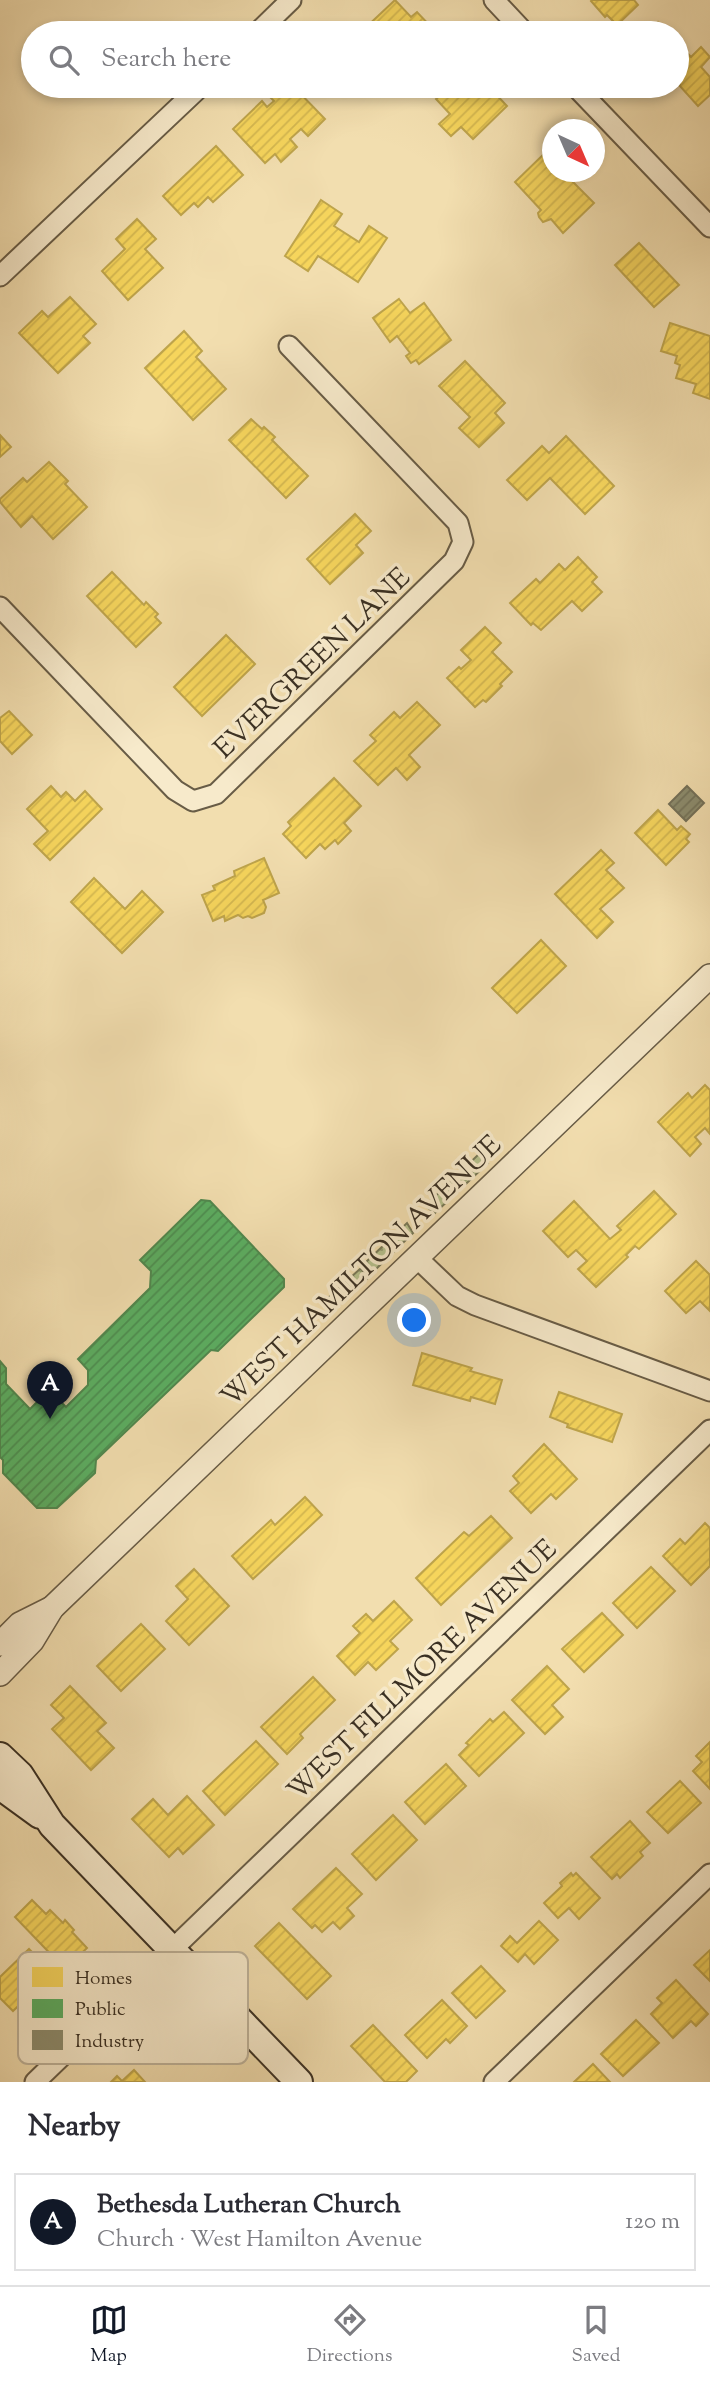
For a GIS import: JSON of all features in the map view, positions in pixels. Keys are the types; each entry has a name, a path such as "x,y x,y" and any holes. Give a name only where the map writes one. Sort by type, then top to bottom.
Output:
{"main road":[{"path":"0,1756 20,1775 52,1825"},
{"path":"0,1786 52,1825 175,1952"},
{"path":"248,2029 299,2082"}],"street":[{"path":"269,21 291,0"},
{"path":"494,0 514,21"},
{"path":"0,276 188,98"},
{"path":"586,98 710,227"},
{"name":"EVERGREEN LANE","path":"0,607 176,790 193,801 216,794 454,561 463,542 458,523 289,346"},
{"name":"WEST HAMILTON AVENUE","path":"0,1674 32,1641 52,1608 710,976"},
{"path":"416,1257 457,1296 475,1305 710,1391"},
{"name":"WEST FILLMORE AVENUE","path":"169,1952 710,1430"},
{"name":"WEST HAMILTON AVENUE","path":"0,1644 19,1624 52,1608"},
{"path":"494,2082 710,1874"},
{"name":"WEST FILLMORE AVENUE","path":"35,2082 54,2064"}],"green space":[{"path":"481,1152 488,1163 435,1213 425,1206"},
{"path":"407,1223 413,1233 374,1271 364,1264"},
{"path":"361,1268 367,1279 337,1307 328,1298"}],"building: Homes":[{"path":"395,0 411,17 417,12 426,21 373,21"},
{"path":"634,0 638,5 621,21 613,21 607,15 605,17 591,1"},
{"path":"701,47 710,57 701,67 710,77 710,95 698,106 689,96 689,55 691,57"},
{"path":"271,98 305,98 325,119 308,136 301,129 290,139 297,147 281,162 275,154 265,163 233,129 262,101 267,107 274,101"},
{"path":"499,98 507,106 473,139 461,127 451,136 439,124 450,114 436,99"},
{"path":"216,146 243,175 213,202 208,197 198,207 194,203 181,215 163,196"},
{"path":"542,156 542,182 573,182 594,203 563,233 551,219 543,222 538,213 541,210 515,182"},
{"path":"321,200 342,214 334,226 359,242 369,226 387,238 358,282 318,256 308,271 285,256"},
{"path":"137,219 156,239 145,249 163,268 128,300 102,271 125,249 116,239"},
{"path":"639,243 679,285 654,307 615,265"},
{"path":"70,297 96,324 83,336 90,343 58,373 19,333 42,311 48,317"},
{"path":"399,299 410,313 424,303 451,340 419,364 416,360 411,363 406,356 410,353 397,336 390,342 373,318"},
{"path":"670,323 710,336 710,399 693,393 696,384 676,378 680,365 675,363 677,356 661,351"},
{"path":"184,331 202,351 196,357 226,389 193,420 145,368"},
{"path":"465,361 505,403 495,413 504,423 479,447 459,428 470,417 439,386"},
{"path":"251,419 275,437 272,440 308,476 286,498 229,440"},
{"path":"0,435 11,447 0,457"},
{"path":"566,436 614,486 585,514 550,478 527,500 507,480 542,446 549,453"},
{"path":"49,462 68,481 65,484 87,507 53,539 32,516 21,527 0,502 23,478 27,482"},
{"path":"355,514 371,531 356,545 363,553 330,584 307,559"},
{"path":"578,557 597,577 592,582 602,592 582,611 572,601 541,630 533,623 531,625 510,603 536,579 540,583 559,564 565,570"},
{"path":"112,572 144,605 146,602 158,614 155,617 161,623 136,647 87,596"},
{"path":"485,627 501,643 492,652 512,672 486,702 483,700 475,707 447,678 471,660 461,650"},
{"path":"226,635 255,664 202,716 174,687"},
{"path":"417,702 440,725 409,755 420,767 407,780 396,768 378,785 354,761 376,741 370,735 394,712 400,718"},
{"path":"9,711 32,735 12,754 0,741 0,718"},
{"path":"334,778 361,806 344,823 351,831 338,844 335,840 325,849 320,844 306,858 283,834 291,826 288,822"},
{"path":"51,786 61,797 66,792 75,801 85,791 102,809 50,860 34,844 48,831 27,809"},
{"path":"658,810 677,830 681,826 690,834 686,839 689,842 666,865 635,833"},
{"path":"601,850 614,863 606,870 624,888 600,909 613,922 597,938 555,894"},
{"path":"264,858 279,893 263,900 266,907 264,913 252,918 238,915 225,921 224,916 213,921 202,895 215,890 213,886 235,876 234,871"},
{"path":"94,878 125,909 142,891 163,912 122,953 71,902"},
{"path":"541,940 566,966 517,1013 492,988"},
{"path":"705,1085 710,1090 710,1134 705,1128 695,1137 701,1144 690,1156 658,1122 688,1093 692,1098"},
{"path":"654,1191 676,1214 639,1249 635,1246 626,1255 628,1257 596,1287 578,1269 587,1261 576,1250 568,1257 543,1231 574,1201 610,1239 621,1230 617,1226"},
{"path":"696,1261 710,1275 710,1311 700,1301 686,1313 665,1291"},
{"path":"422,1353 502,1380 495,1404 471,1397 470,1401 413,1385"},
{"path":"559,1392 622,1414 612,1442 567,1427 568,1424 550,1417"},
{"path":"544,1444 577,1479 556,1499 551,1494 531,1513 510,1491 519,1483 513,1476"},
{"path":"305,1497 322,1515 253,1579 232,1556 271,1520 275,1525"},
{"path":"491,1516 512,1538 441,1605 416,1578 464,1532 469,1536"},
{"path":"705,1523 710,1528 710,1566 691,1585 663,1556 680,1539 685,1544"},
{"path":"651,1567 675,1591 637,1628 613,1603"},
{"path":"194,1569 229,1606 189,1645 166,1621 188,1599 176,1586"},
{"path":"394,1601 412,1620 390,1641 398,1649 376,1670 368,1662 355,1675 337,1656 360,1633 353,1626 366,1614 373,1621"},
{"path":"602,1613 623,1635 584,1672 562,1649"},
{"path":"141,1624 165,1649 121,1691 97,1666"},
{"path":"547,1666 569,1689 552,1705 563,1717 545,1734 512,1700"},
{"path":"313,1677 335,1700 300,1734 303,1738 287,1754 261,1727"},
{"path":"70,1686 106,1723 97,1731 114,1748 91,1770 52,1729 64,1718 51,1705"},
{"path":"504,1712 524,1733 479,1776 459,1755 469,1745 466,1743 490,1719 493,1722"},
{"path":"256,1741 278,1764 225,1815 203,1791"},
{"path":"710,1742 710,1789 693,1771 702,1762 696,1756"},
{"path":"446,1764 466,1786 425,1824 405,1802"},
{"path":"680,1781 701,1803 668,1833 647,1812"},
{"path":"187,1796 214,1825 183,1854 178,1848 169,1857 132,1819 153,1799 168,1815"},
{"path":"393,1815 417,1840 376,1880 352,1854"},
{"path":"630,1821 650,1843 640,1852 643,1856 620,1878 617,1874 612,1879 591,1857"},
{"path":"336,1868 362,1894 347,1908 354,1916 340,1929 333,1922 322,1932 315,1925 312,1928 293,1909"},
{"path":"571,1873 573,1876 576,1873 600,1898 579,1919 569,1908 558,1918 544,1903"},
{"path":"32,1900 46,1914 50,1910 63,1923 65,1920 87,1948 83,1952 49,1952 15,1917"},
{"path":"539,1921 558,1940 534,1964 525,1954 518,1962 501,1946 510,1936 517,1943"},
{"path":"279,1923 331,1976 307,1999 255,1946"},
{"path":"710,1950 710,1981 694,1965"},
{"path":"18,1960 18,2006 13,2011 0,1998 0,1977"},
{"path":"481,1966 505,1991 476,2018 452,1993"},
{"path":"676,1980 708,2014 696,2026 691,2021 673,2038 651,2014 662,2003 657,1998"},
{"path":"442,2000 467,2026 450,2043 446,2039 427,2058 405,2035"},
{"path":"636,2020 659,2043 623,2076 601,2054"},
{"path":"373,2025 417,2071 406,2082 385,2082 351,2046"},
{"path":"593,2064 610,2082 574,2082"},
{"path":"134,2070 145,2082 111,2082 117,2076 122,2081"}],"building: Public":[{"path":"201,1200 210,1201 284,1279 284,1287 218,1351 211,1350 96,1460 95,1473 57,1508 37,1508 3,1473 3,1460 0,1457 0,1361 6,1368 6,1384 30,1409 40,1399 40,1387 60,1387 59,1400 66,1407 88,1385 88,1370 78,1359 150,1288 151,1271 140,1260"}],"building: Industry":[{"path":"687,786 704,803 686,821 669,804"}],"place":[{"name":"Bethesda Lutheran Church","path":"50,1419"}]}
